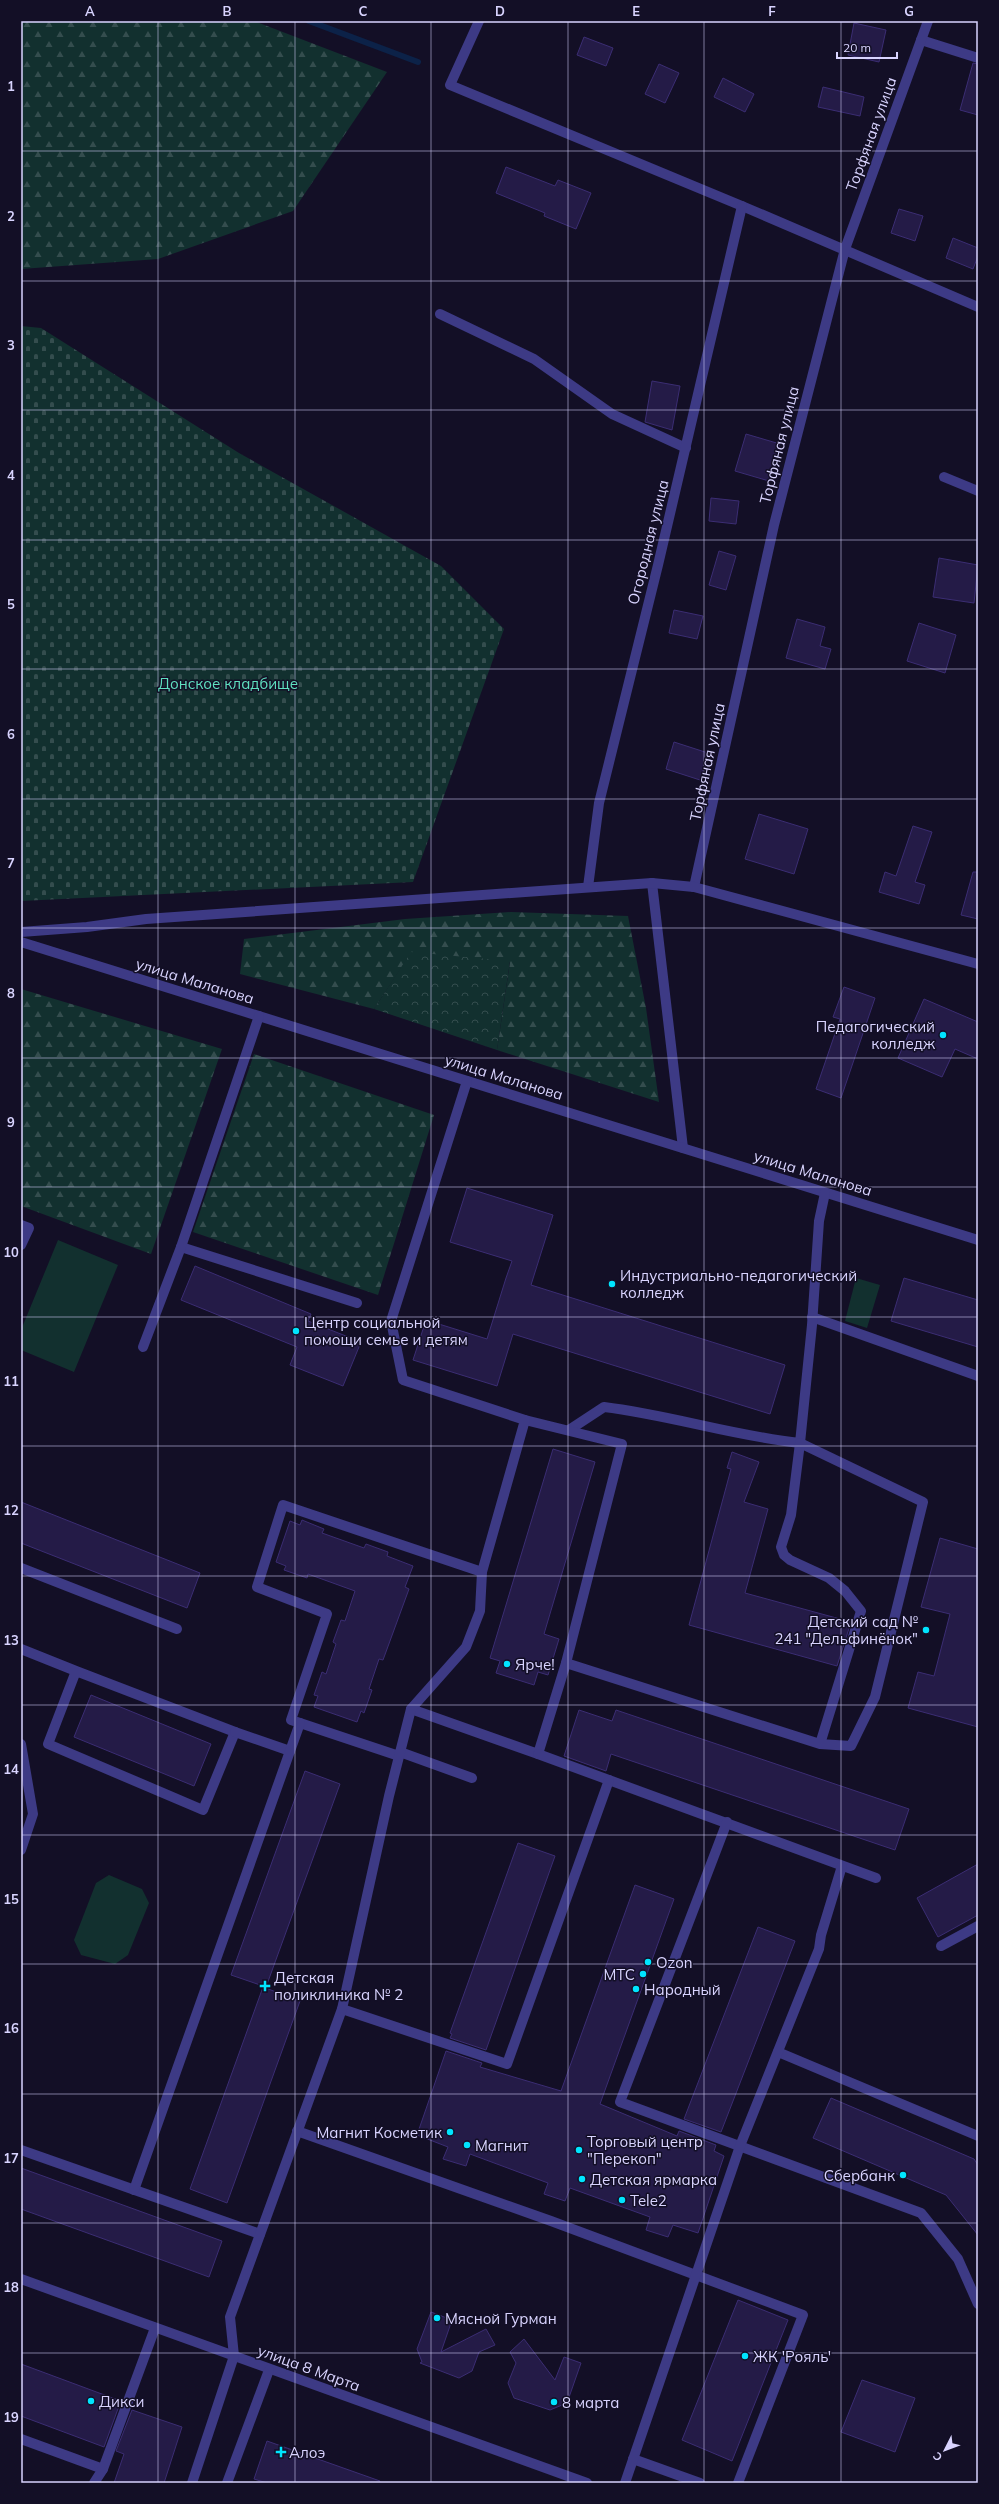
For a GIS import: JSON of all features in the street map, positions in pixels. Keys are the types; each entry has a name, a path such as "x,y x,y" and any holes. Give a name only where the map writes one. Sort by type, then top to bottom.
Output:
{"street":[{"path":"479,21 450,85 845,249 978,307"},
{"name":"Торфяная улица","path":"694,887 774,525 845,249 928,21"},
{"path":"921,40 978,58"},
{"name":"Огородная улица","path":"588,887 598,803 686,448 742,206"},
{"path":"440,314 534,359 612,414 686,448"},
{"path":"944,477 978,491"},
{"path":"652,883 683,1148"},
{"path":"21,932 87,927 146,919 652,883 694,887 978,964"},
{"name":"улица Маланова","path":"21,942 978,1240"},
{"path":"143,1348 181,1247 259,1016"},
{"path":"467,1081 391,1321 402,1380 526,1420 622,1444 566,1663 538,1754"},
{"path":"820,1744 861,1611 845,1591 829,1578 790,1560 784,1555 781,1546 791,1515 800,1443 812,1317 819,1220 825,1193"},
{"path":"21,1225 28,1228 21,1246"},
{"path":"181,1247 357,1303"},
{"path":"812,1317 978,1376"},
{"path":"566,1663 820,1744 851,1746 876,1697 923,1502 800,1443 777,1441 649,1413 604,1407 569,1430"},
{"path":"192,2483 234,2356 230,2317 342,2009 411,1709 466,1647 480,1611 482,1572 526,1420"},
{"path":"472,1778 292,1720 327,1614 256,1587 283,1505 482,1572"},
{"path":"21,1568 177,1629"},
{"path":"21,1649 236,1732 290,1750"},
{"path":"76,1671 48,1744 203,1810 236,1732"},
{"path":"411,1709 727,1822 876,1878"},
{"path":"134,2190 300,1723"},
{"path":"21,1744 34,1814 21,1850"},
{"path":"342,2009 507,2064 609,1780"},
{"path":"727,1822 620,2102 921,2213 958,2258 978,2304"},
{"path":"625,2483 740,2146 819,1949 821,1935 842,1866"},
{"path":"941,1946 978,1926"},
{"path":"778,2052 978,2136"},
{"path":"297,2131 551,2221 695,2276 803,2315 738,2483"},
{"path":"21,2150 260,2234"},
{"name":"улица 8 Марта","path":"21,2279 269,2370 587,2483"},
{"path":"94,2483 103,2469 155,2328"},
{"path":"227,2483 269,2370"},
{"path":"21,2439 103,2469"},
{"path":"633,2459 700,2483"}],"green space":[{"path":"21,21 254,21 387,72 293,211 158,259 21,269"},
{"name":"Донское кладбище","path":"21,326 41,328 239,453 441,566 504,629 413,882 21,901"},
{"path":"511,912 628,916 646,1008 659,1102 497,1050 510,962 411,953 374,1009 240,974 244,939 405,919"},
{"path":"411,952 510,961 497,1050 374,1009"},
{"path":"21,989 222,1049 151,1254 21,1206"},
{"path":"254,1054 434,1115 378,1295 193,1232"},
{"path":"58,1240 118,1265 74,1372 21,1350 21,1330"},
{"path":"856,1278 880,1285 867,1328 845,1321"},
{"path":"109,1875 142,1889 149,1903 128,1955 115,1964 81,1955 74,1940 96,1883"}],"building":[{"path":"854,23 886,30 879,62 848,55"},
{"path":"584,37 613,48 606,66 577,55"},
{"path":"973,63 978,64 978,115 960,110"},
{"path":"659,64 679,73 665,103 645,94"},
{"path":"723,78 754,94 745,112 714,97"},
{"path":"823,87 864,97 860,116 818,107"},
{"path":"506,167 555,186 558,180 591,193 576,229 544,216 545,213 496,193"},
{"path":"899,209 923,216 915,241 891,233"},
{"path":"953,238 978,248 978,256 973,269 946,258"},
{"path":"652,381 680,386 672,430 645,422"},
{"path":"746,434 780,444 769,481 735,471"},
{"path":"711,498 739,501 736,524 709,521"},
{"path":"719,551 736,556 726,590 709,585"},
{"path":"939,558 978,565 974,603 933,597"},
{"path":"674,610 703,616 697,639 669,633"},
{"path":"797,619 825,627 820,646 831,649 825,669 786,658"},
{"path":"919,623 956,635 945,673 907,661"},
{"path":"674,742 708,753 700,780 666,769"},
{"path":"759,814 808,829 794,874 745,859"},
{"path":"913,826 932,832 915,882 925,885 919,904 879,892 885,872 896,876"},
{"path":"973,872 978,872 978,919 961,915"},
{"path":"844,987 875,998 841,1098 816,1089 840,1019 833,1017"},
{"name":"Педагогический колледж","path":"924,999 978,1022 978,1059 955,1049 942,1077 898,1058"},
{"path":"467,1188 553,1215 531,1285 785,1365 770,1414 513,1334 497,1386 413,1360 426,1320 487,1339 512,1261 450,1242"},
{"name":"Центр социальной помощи семье и детям","path":"195,1266 311,1314 308,1321 361,1342 343,1386 290,1365 297,1347 181,1300"},
{"path":"904,1278 978,1300 978,1347 891,1321"},
{"path":"553,1449 595,1462 544,1634 559,1639 548,1675 538,1672 534,1685 496,1673 500,1661 490,1658"},
{"path":"732,1452 759,1462 744,1502 768,1509 745,1593 851,1622 837,1666 689,1625 731,1469 727,1468"},
{"path":"21,1502 200,1573 187,1608 21,1543"},
{"path":"302,1520 324,1529 322,1533 364,1548 366,1544 388,1552 387,1556 413,1566 405,1587 409,1589 383,1660 379,1659 369,1689 372,1690 364,1713 361,1711 357,1722 314,1707 318,1696 314,1695 322,1672 326,1674 336,1644 333,1642 341,1620 345,1621 355,1591 308,1574 307,1578 284,1570 286,1566 276,1562 290,1521 300,1525"},
{"path":"940,1538 978,1549 978,1727 908,1708 918,1672 934,1676 950,1614 921,1607"},
{"path":"91,1695 211,1744 194,1786 74,1737"},
{"path":"579,1710 612,1721 616,1710 909,1809 895,1850 611,1754 606,1771 564,1756"},
{"path":"305,1771 340,1784 266,1987 231,1975"},
{"path":"518,1843 555,1856 486,2050 450,2038 452,2034 450,2033"},
{"path":"978,1864 978,1915 938,1937 917,1898"},
{"name":"Торговый центр \"Перекоп\"","path":"635,1885 674,1899 600,2104 677,2136 679,2131 716,2145 714,2151 724,2156 698,2233 673,2225 668,2237 646,2230 650,2217 570,2188 565,2201 544,2194 548,2183 470,2154 466,2166 443,2159 448,2147 417,2135 446,2051 482,2063 480,2067 561,2091"},
{"path":"758,1927 795,1941 721,2132 684,2119"},
{"path":"263,1987 300,2001 227,2203 190,2189"},
{"path":"831,2098 974,2159 978,2165 978,2235 946,2195 813,2138"},
{"path":"21,2168 222,2241 209,2277 21,2209"},
{"name":"ЖК 'Рояль'","path":"738,2300 788,2320 732,2461 682,2440"},
{"path":"431,2312 452,2320 441,2352 486,2329 495,2345 479,2352 472,2371 459,2378 420,2363 422,2362 417,2349"},
{"path":"524,2339 555,2380 564,2357 581,2363 567,2403 550,2410 514,2398 508,2383 516,2363 510,2352"},
{"path":"21,2364 118,2400 116,2405 119,2406 104,2447 21,2416"},
{"path":"862,2380 915,2398 895,2452 841,2432"},
{"path":"132,2410 182,2427 164,2483 114,2483 124,2454 116,2451"},
{"path":"267,2441 380,2481 379,2483 267,2483 254,2479"}],"waterway":[{"path":"309,21 418,62"}],"place":[{"name":"Педагогический колледж","path":"943,1035"},
{"name":"Индустриально-педагогический колледж","path":"612,1284"},
{"name":"Центр социальной помощи семье и детям","path":"296,1331"},
{"name":"Детский сад № 241 \"Дельфинёнок\"","path":"926,1630"},
{"name":"Ярче!","path":"507,1664"},
{"name":"Ozon","path":"648,1962"},
{"name":"МТС","path":"643,1974"},
{"name":"Детская поликлиника № 2","path":"265,1986"},
{"name":"Народный","path":"636,1989"},
{"name":"Магнит Косметик","path":"450,2132"},
{"name":"Магнит","path":"467,2145"},
{"name":"Торговый центр \"Перекоп\"","path":"579,2150"},
{"name":"Сбербанк","path":"903,2175"},
{"name":"Детская ярмарка","path":"582,2179"},
{"name":"Tele2","path":"622,2200"},
{"name":"Мясной Гурман","path":"437,2318"},
{"name":"ЖК 'Рояль'","path":"745,2356"},
{"name":"Дикси","path":"91,2401"},
{"name":"8 марта","path":"554,2402"},
{"name":"Алоэ","path":"281,2452"}]}
